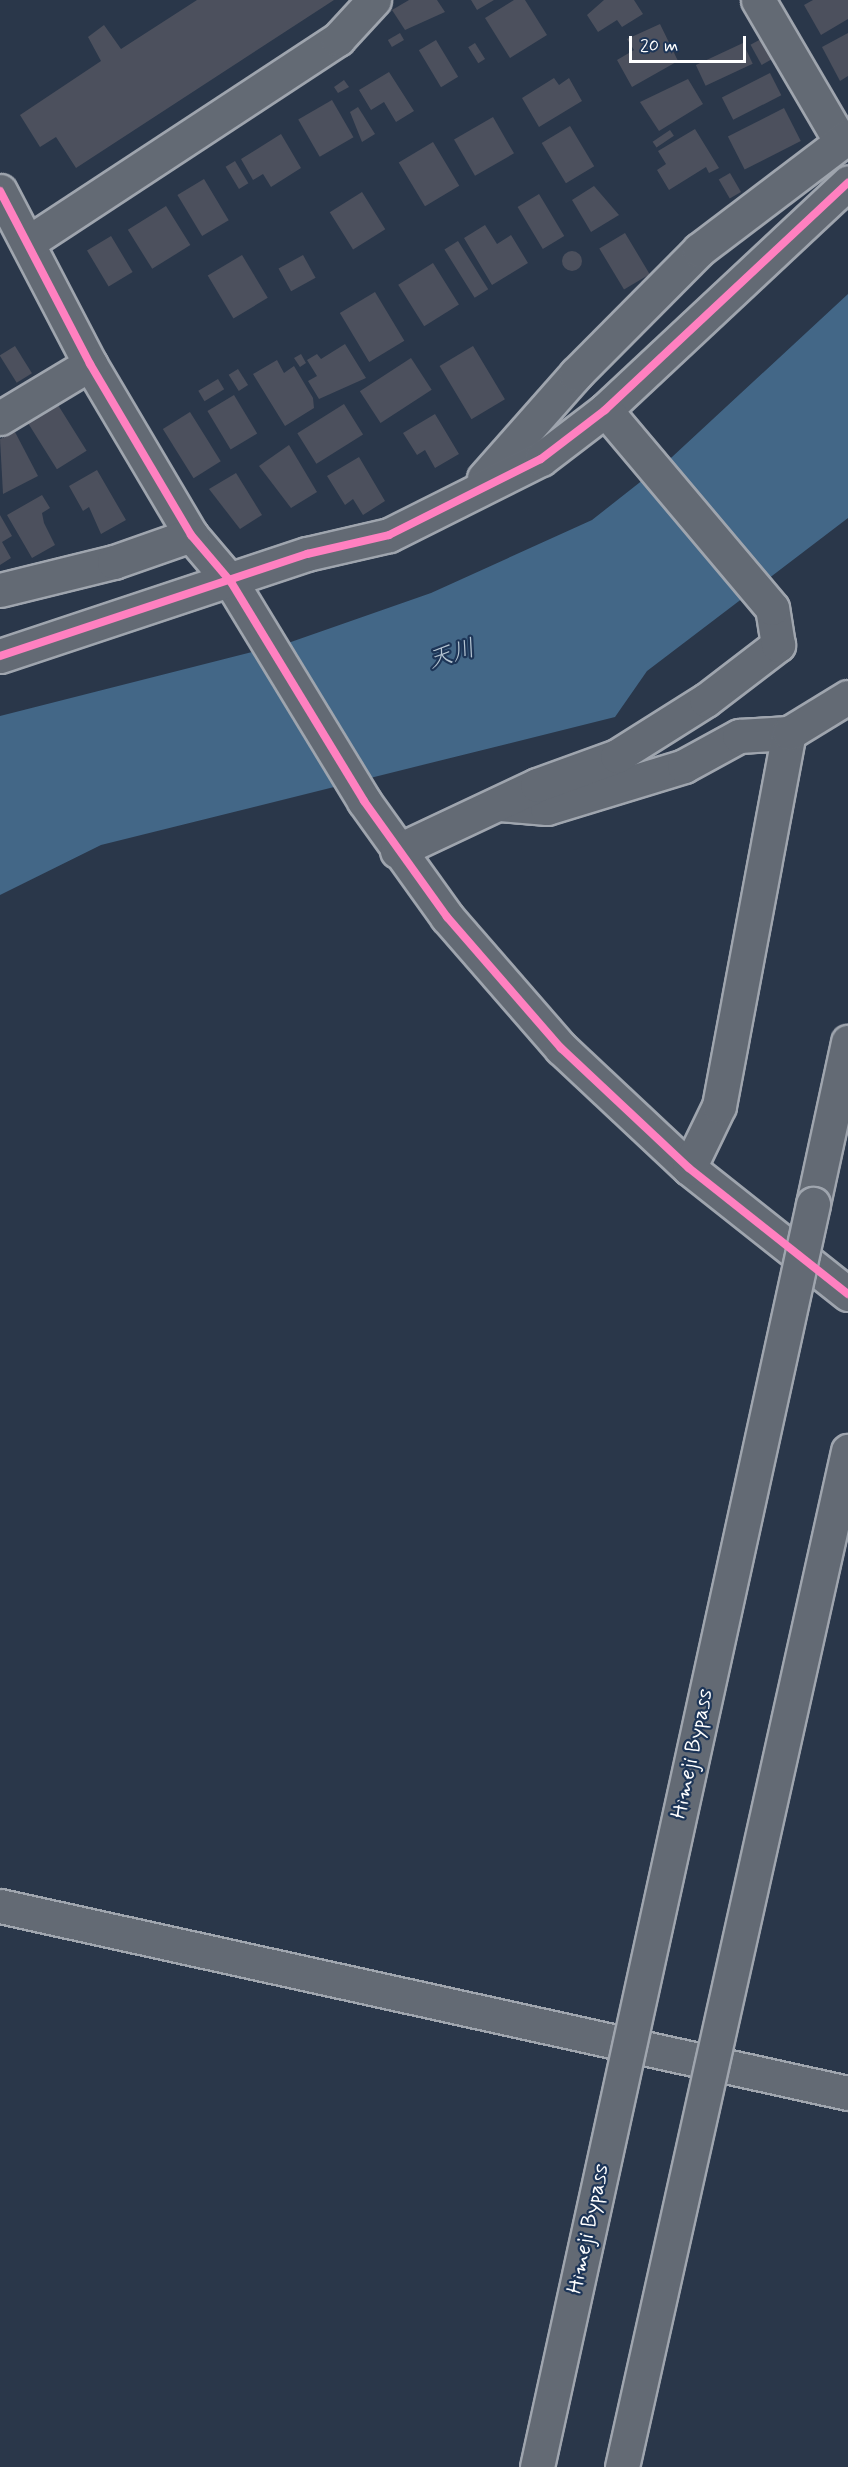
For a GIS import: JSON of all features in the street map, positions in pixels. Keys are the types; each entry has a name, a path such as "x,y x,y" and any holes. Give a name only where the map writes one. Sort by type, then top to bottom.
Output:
{"main road":[{"path":"29,242 338,39 374,0"},
{"path":"454,506 699,250 844,140 758,0"},
{"path":"0,656 231,582 307,554 389,535 454,506 541,459 605,410 848,183"},
{"path":"0,192 29,242 90,364 191,535 231,582 364,801 397,851 492,972 554,1040 689,1168 848,1294"},
{"path":"0,418 90,364"},
{"path":"397,851 500,804 617,756 758,663 778,645 772,608 640,455 605,410"},
{"path":"0,590 114,562 191,535"},
{"path":"500,804 547,808 684,766 739,736 789,733 848,697"},
{"path":"689,1168 719,1106 789,733"},
{"name":"Himeji Bypass","path":"537,2467 848,1042"},
{"path":"622,2467 848,1451"},
{"path":"0,1906 848,2093"}],"water":[{"name":"天川","path":"848,294 848,518 647,671 615,717 101,845 0,895 0,716 288,643 431,593 592,520 672,457"}],"building":[{"path":"197,0 334,0 76,168 56,137 40,147 20,115 101,61 88,37 104,25 121,49"},
{"path":"409,0 437,0 445,12 405,30 392,10"},
{"path":"471,0 494,0 477,10"},
{"path":"514,0 525,0 547,35 510,58 485,18"},
{"path":"604,0 634,0 643,14 622,27 617,20 598,32 587,15"},
{"path":"813,0 848,0 848,19 821,35 804,5"},
{"path":"660,24 678,61 632,87 617,60 634,50 627,39"},
{"path":"400,33 404,40 392,47 388,40"},
{"path":"848,33 848,76 840,81 822,47"},
{"path":"761,39 772,59 762,65 751,45"},
{"path":"436,40 458,77 441,87 419,50"},
{"path":"475,43 485,59 478,63 468,47"},
{"path":"743,43 753,64 706,86 696,65"},
{"path":"389,72 414,111 396,122 384,102 371,110 359,90"},
{"path":"770,73 781,95 733,120 722,98"},
{"path":"554,78 559,85 569,78 582,101 539,127 522,98"},
{"path":"688,79 703,104 659,131 640,102"},
{"path":"344,80 349,87 338,93 334,87"},
{"path":"332,100 354,137 320,157 298,120"},
{"path":"358,107 375,134 362,142 350,112"},
{"path":"784,108 801,141 745,170 728,137"},
{"path":"493,117 514,153 475,176 454,140"},
{"path":"570,126 594,166 566,183 542,143"},
{"path":"695,129 719,168 709,173 706,167 669,190 657,170 666,164 658,151"},
{"path":"670,130 674,136 657,148 653,142"},
{"path":"281,134 301,168 271,187 263,174 253,180 241,159"},
{"path":"433,142 459,186 425,206 399,163"},
{"path":"235,161 248,183 239,189 226,167"},
{"path":"730,173 741,192 730,199 719,180"},
{"path":"204,179 229,220 202,236 177,195"},
{"path":"594,186 619,215 591,232 572,200"},
{"path":"362,192 385,229 353,249 330,212"},
{"path":"539,194 564,236 543,249 518,207"},
{"path":"166,206 190,245 152,269 128,230"},
{"path":"485,225 497,244 511,235 528,263 492,285 464,238"},
{"path":"625,233 650,274 624,290 599,248"},
{"path":"111,236 133,272 109,286 87,250"},
{"path":"458,241 488,289 475,298 444,249"},
{"path":"572,251 579,254 582,261 579,268 572,271 565,268 562,261 565,254"},
{"path":"242,255 268,298 233,318 208,276"},
{"path":"303,255 316,278 291,291 279,269"},
{"path":"433,263 459,305 424,326 398,285"},
{"path":"375,292 404,341 369,362 340,313"},
{"path":"345,344 366,378 319,399 308,381 317,376 307,360 317,354 321,359"},
{"path":"15,346 32,373 17,383 0,356"},
{"path":"473,346 505,399 472,419 440,366"},
{"path":"301,354 306,363 300,367 294,358"},
{"path":"411,358 432,390 381,423 360,391"},
{"path":"277,360 284,373 294,366 313,398 314,408 285,426 253,374"},
{"path":"238,369 248,385 239,391 229,375"},
{"path":"218,379 224,389 204,401 198,391"},
{"path":"234,395 257,434 231,450 207,411"},
{"path":"344,404 363,435 316,464 297,433"},
{"path":"58,405 87,451 57,469 28,424"},
{"path":"190,412 221,461 194,478 163,429"},
{"path":"435,414 459,454 435,468 425,450 417,455 403,433"},
{"path":"15,432 38,476 3,494 0,439"},
{"path":"289,445 317,492 291,508 259,466"},
{"path":"359,457 385,501 363,515 353,499 345,505 327,476"},
{"path":"97,470 126,520 101,534 89,507 83,511 69,486"},
{"path":"236,473 262,515 240,529 209,489"},
{"path":"42,495 50,508 42,513 44,523 55,545 32,558 7,515"},
{"path":"0,515 12,536 2,542 11,558 0,565"}],"cycle path":[{"path":"0,656 307,554 389,535 541,459 605,410 848,183"},
{"path":"0,191 90,364 191,535 231,582 364,801 447,917 561,1048 689,1168 848,1294"}]}
